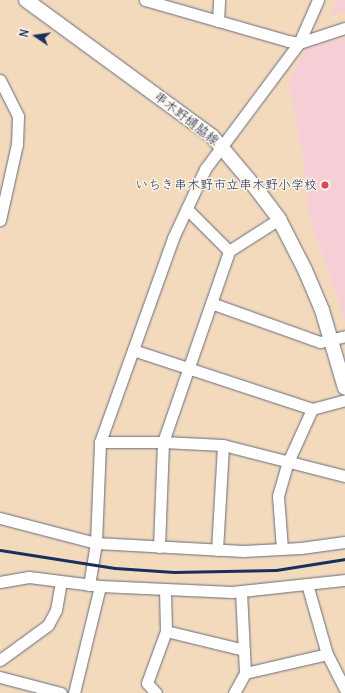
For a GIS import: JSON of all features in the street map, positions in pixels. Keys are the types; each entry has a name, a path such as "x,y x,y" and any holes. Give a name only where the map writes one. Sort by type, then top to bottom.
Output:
{"main road":[{"name":"串木野樋脇線","path":"26,0 212,136 221,146 279,219 322,310 345,388"}],"street":[{"path":"145,0 299,43 345,28"},
{"path":"218,21 219,0"},
{"path":"89,585 96,543 100,442 173,238 205,169 299,43 318,0"},
{"path":"0,80 18,116 17,144 0,220"},
{"path":"187,209 229,251"},
{"path":"159,547 163,442 229,251 279,219"},
{"path":"211,303 320,342 331,338 345,336"},
{"path":"133,350 312,409 345,400"},
{"path":"282,549 278,496 288,462 312,409"},
{"path":"100,442 163,442 223,445 345,476"},
{"path":"216,550 223,445"},
{"path":"0,518 96,543 216,550 282,549 345,542"},
{"path":"0,582 29,577 61,583 165,591 242,591 345,580"},
{"path":"0,660 48,625 56,610 61,583"},
{"path":"307,584 327,654 345,689"},
{"path":"74,693 100,586"},
{"path":"156,693 147,683 166,630 165,591"},
{"path":"234,693 245,673 242,591"},
{"path":"166,630 244,650"},
{"path":"245,673 327,654"},
{"path":"0,677 61,693"}],"shaded area":[{"path":"337,0 345,0 345,13 330,15"},
{"name":"いちき串木野市立串木野小学校","path":"345,39 345,321 308,212 303,157 288,82 307,48"}],"railway":[{"path":"0,550 115,568 174,572 276,570 345,559"}],"place":[{"name":"いちき串木野市立串木野小学校","path":"325,185"}]}
